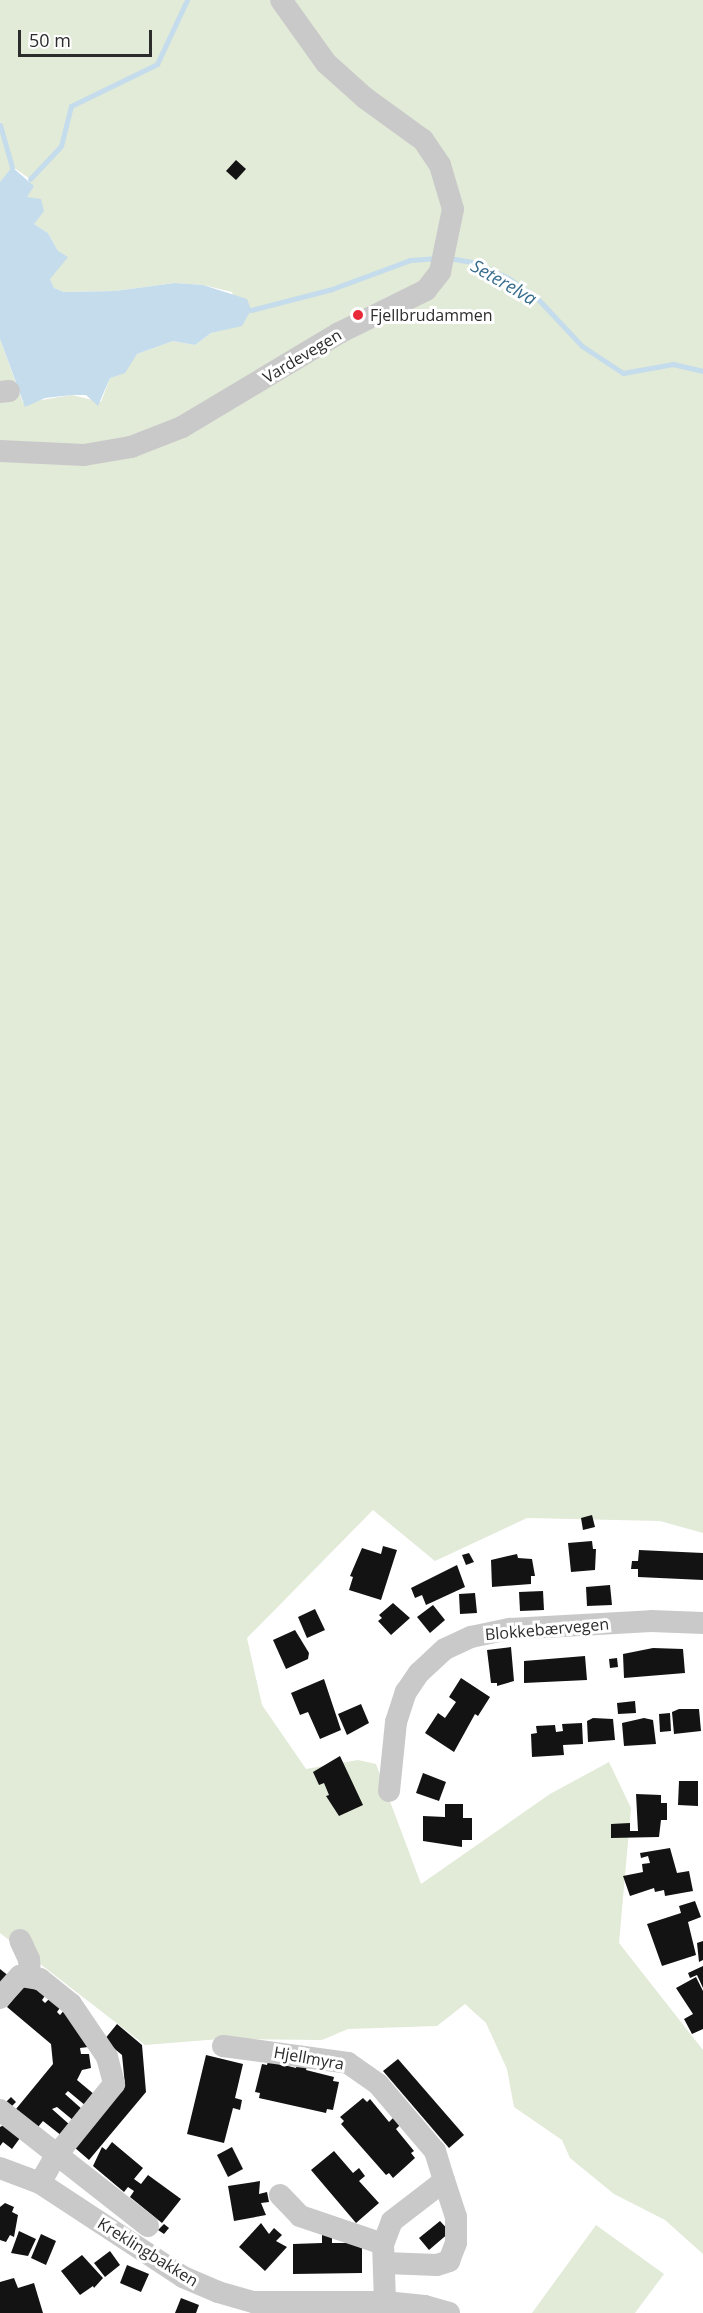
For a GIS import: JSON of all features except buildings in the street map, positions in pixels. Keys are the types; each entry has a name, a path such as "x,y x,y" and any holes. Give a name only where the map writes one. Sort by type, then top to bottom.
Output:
{"street":[{"name":"Vardevegen","path":"0,451 84,455 131,447 182,427 339,333 426,290 442,265 451,231 453,209 450,188 423,140 365,98 326,63 281,0"},
{"name":"Blokkebærvegen","path":"389,1791 396,1722 406,1692 419,1672 445,1649 471,1637 510,1629 651,1621 703,1623"},
{"path":"20,1940 29,1959 30,1975"},
{"path":"0,1998 20,1976 30,1975 71,2004 107,2057 114,2084 55,2157 40,2183"},
{"name":"Hjellmyra","path":"223,2046 312,2055 362,2071 378,2084 435,2151 456,2217 456,2243 449,2261 437,2265 384,2254"},
{"path":"0,2110 55,2157 148,2226"},
{"name":"Kreklingbakken","path":"0,2168 40,2183 183,2277 218,2292 283,2304 385,2302 425,2306 449,2313"},
{"path":"385,2302 384,2254 392,2221 444,2181"},
{"path":"280,2195 300,2216 384,2254"}],"green space":[{"path":"0,0 703,0 703,1533 660,1521 527,1518 435,1561 373,1510 247,1638 262,1705 306,1769 358,1760 376,1764 421,1884 550,1794 609,1762 631,1808 619,1943 703,2050 703,2254 665,2220 614,2194 570,2158 562,2140 514,2107 507,2069 486,2023 465,2004 437,2026 348,2029 322,2040 220,2039 145,2045 0,1933 0,339 23,403 72,395 101,402 110,378 120,374 137,354 173,341 195,345 211,333 242,325 232,292 203,285 175,283 115,291 64,292 54,288 50,279 58,251 48,233 34,224 27,197 30,179 13,167 0,182"},
{"path":"596,2225 664,2274 635,2313 532,2313"}],"water":[{"path":"12,167 34,186 27,197 41,199 44,211 34,224 48,233 58,251 68,257 50,279 54,288 64,292 115,291 175,283 203,285 247,299 251,310 242,326 211,333 195,345 173,341 137,354 125,373 110,378 98,406 86,395 72,395 45,398 25,407 0,339 0,182"}],"waterway":[{"path":"30,179 61,146 71,106 157,64 187,0"},
{"path":"0,125 12,167"},
{"name":"Seterelva","path":"251,310 332,289 410,260 436,258"},
{"name":"Seterelva","path":"449,258 478,263 508,278 536,297 582,346 623,373 673,364 703,371"}],"place":[{"name":"Fjellbrudammen","path":"358,315"}]}
